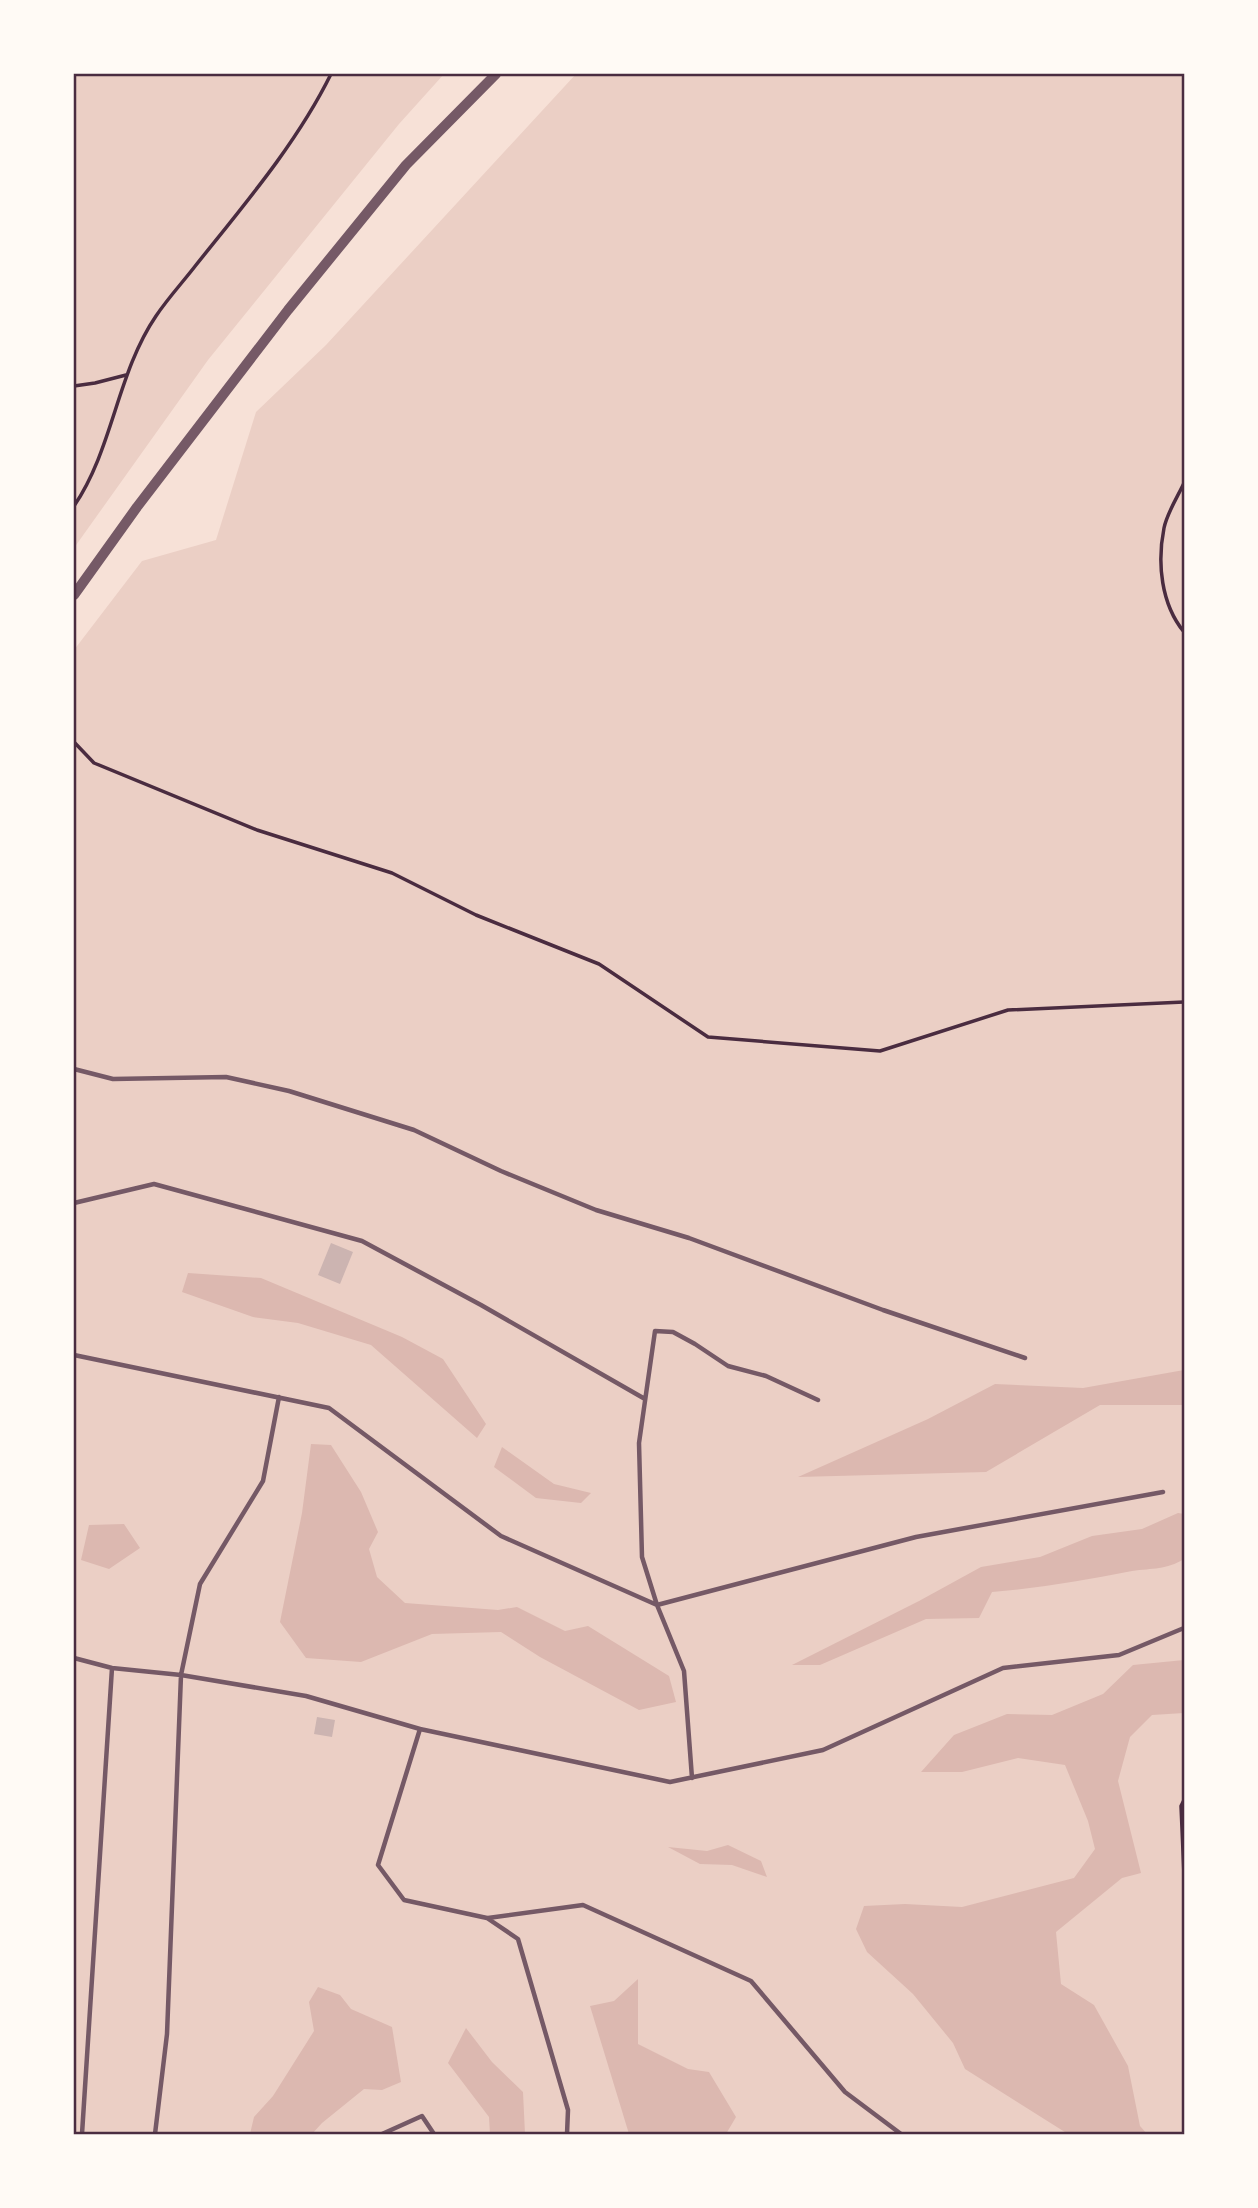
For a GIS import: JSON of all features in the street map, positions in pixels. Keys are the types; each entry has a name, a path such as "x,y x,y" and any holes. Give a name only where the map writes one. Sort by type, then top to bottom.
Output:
{"street":[{"path":"74,596 137,507 288,310 406,165 496,74"}],"lane":[{"path":"74,1069 113,1079 226,1077 289,1091 414,1130 501,1171 596,1210 689,1237 883,1310 1026,1358"},
{"path":"74,1203 154,1184 362,1241 481,1305 645,1399"},
{"path":"692,1778 684,1671 657,1605 642,1557 639,1443 655,1331 673,1332 728,1366 766,1376 818,1400"},
{"path":"74,1355 330,1409 501,1536 657,1605 916,1537 1163,1492"},
{"path":"156,2134 167,2034 181,1675 200,1584 263,1481 278,1397"},
{"path":"74,1658 112,1668 181,1675 306,1696 420,1729 670,1782 823,1750 1003,1668 1119,1655 1185,1628"},
{"path":"82,2134 112,1668"},
{"path":"420,1729 378,1866 404,1900 487,1918 583,1905 751,1981 845,2092 901,2134"},
{"path":"487,1918 517,1939 568,2110 567,2134"},
{"path":"382,2134 422,2116 434,2134"}],"path":[{"path":"74,506 88,485 127,374 155,317 234,217 314,108 331,74"},
{"path":"74,386 127,374"},
{"path":"1185,483 1164,526 1161,578 1174,620 1185,632"},
{"path":"74,743 94,763 257,830 392,873 476,915 599,964 708,1037 880,1051 1008,1010 1185,1002"},
{"path":"1185,1800 1181,1806 1185,1875"}],"shaded area":[{"path":"74,74 444,74 399,124 208,360 74,548"},
{"path":"576,74 1184,74 1184,2134 74,2134 74,650 142,561 216,540 256,412 326,345"},
{"path":"188,1273 261,1278 402,1337 443,1359 486,1424 477,1438 371,1345 298,1323 253,1317 182,1292"},
{"path":"1184,1370 1184,1405 1100,1405 986,1472 798,1477 928,1419 995,1384 1083,1388"},
{"path":"311,1444 331,1445 361,1492 378,1532 369,1549 377,1577 405,1603 498,1610 517,1607 565,1631 588,1626 669,1676 676,1702 639,1710 540,1657 501,1632 432,1634 361,1662 306,1658 280,1622 302,1513"},
{"path":"502,1447 554,1484 591,1493 581,1503 536,1498 494,1467"},
{"path":"1178,1513 1184,1514 1184,1559 1171,1565 992,1592 979,1618 926,1619 820,1665 792,1665 981,1567 1040,1557 1092,1536 1142,1529"},
{"path":"124,1524 140,1548 109,1569 81,1560 89,1525"},
{"path":"1184,1660 1184,1713 1152,1715 1130,1737 1118,1781 1141,1873 1122,1878 1056,1932 1061,1984 1094,2005 1128,2066 1140,2126 1147,2134 1068,2134 965,2069 953,2043 913,1994 867,1952 856,1929 864,1906 905,1904 962,1907 1074,1878 1095,1849 1088,1821 1065,1765 1018,1758 962,1772 921,1772 954,1735 1007,1714 1052,1715 1103,1694 1133,1665"},
{"path":"728,1845 761,1861 767,1877 732,1865 700,1864 668,1847 707,1851"},
{"path":"638,1979 638,2044 688,2069 709,2072 736,2117 726,2134 629,2134 590,2006 614,2001"},
{"path":"318,1987 340,1995 351,2009 392,2027 401,2082 382,2090 364,2089 312,2134 250,2134 254,2117 273,2096 314,2031 309,2002"},
{"path":"466,2028 492,2062 523,2092 525,2134 490,2134 489,2117 448,2063"}],"building":[{"path":"331,1243 353,1252 340,1284 318,1275"},
{"path":"317,1717 335,1720 332,1737 314,1734"}]}
